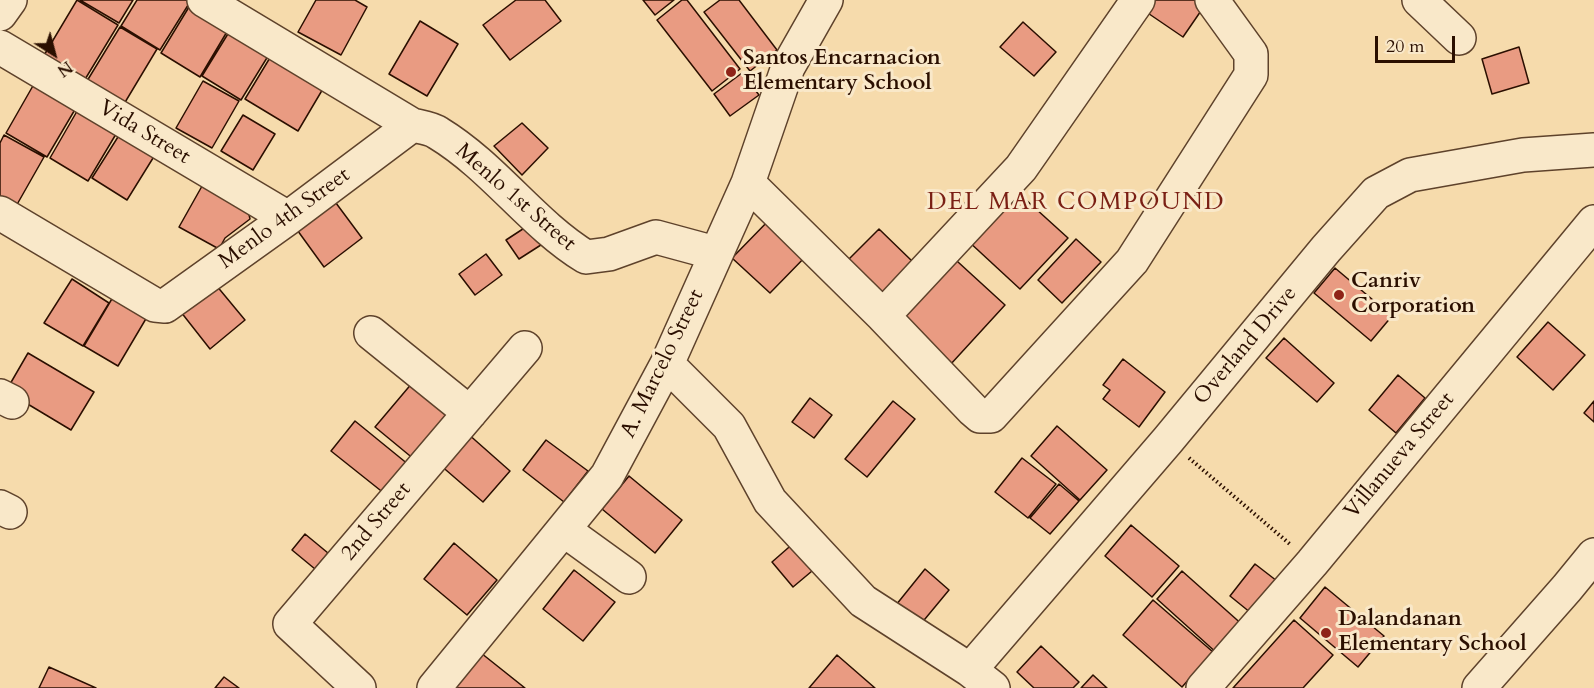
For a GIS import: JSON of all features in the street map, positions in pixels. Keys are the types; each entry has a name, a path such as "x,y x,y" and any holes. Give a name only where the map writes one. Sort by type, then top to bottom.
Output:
{"street":[{"path":"0,14 10,0"},
{"name":"Menlo 1st Street","path":"204,0 412,124 437,132 495,176 566,245 586,257 609,254 656,237 715,254"},
{"name":"A. Marcelo Street","path":"434,688 607,476 667,364 748,183 788,67 826,0"},
{"path":"883,316 1021,168 1138,0"},
{"path":"748,183 883,316 973,410 980,416 991,416 1132,261 1251,75 1251,54 1212,0"},
{"path":"1419,0 1458,38"},
{"name":"Vida Street","path":"0,47 288,218"},
{"name":"Menlo 4th Street","path":"0,213 154,305 165,306 288,218 412,124"},
{"name":"Overland Drive","path":"981,679 1168,440 1326,249 1376,193 1410,176 1523,156 1594,150"},
{"name":"Villanueva Street","path":"1203,688 1312,563 1594,222"},
{"path":"371,333 470,413"},
{"name":"2nd Street","path":"359,688 290,624 525,348"},
{"path":"667,364 729,426 770,501 863,601 981,679"},
{"path":"564,530 629,578"},
{"path":"1479,688 1594,555"}],"path":[{"path":"1168,440 1312,563"}],"building":[{"path":"77,0 118,25 84,81 43,57"},
{"path":"80,0 133,0 119,23"},
{"path":"137,0 186,0 190,2 160,50 121,26"},
{"path":"316,0 355,0 367,7 341,55 298,32"},
{"path":"516,0 545,0 561,21 510,60 483,25"},
{"path":"643,0 674,0 655,15"},
{"path":"682,0 687,0 740,69 712,91 657,20"},
{"path":"720,0 739,0 777,50 750,71 704,12"},
{"path":"1139,0 1198,0 1205,5 1183,37 1136,5"},
{"path":"192,2 231,25 200,77 161,53"},
{"path":"420,21 458,44 427,96 389,74"},
{"path":"1023,22 1056,52 1034,76 1000,47"},
{"path":"234,24 273,48 241,100 202,76"},
{"path":"120,27 157,49 124,104 87,81"},
{"path":"1519,47 1529,83 1492,94 1482,59"},
{"path":"271,56 324,87 298,131 245,99"},
{"path":"742,73 759,95 730,116 714,94"},
{"path":"38,77 80,101 47,157 6,133"},
{"path":"203,81 239,101 212,148 176,128"},
{"path":"80,106 119,129 88,181 50,158"},
{"path":"243,115 275,134 253,170 221,151"},
{"path":"522,123 548,148 522,175 494,146"},
{"path":"123,129 158,150 127,200 92,178"},
{"path":"4,135 44,157 15,208 0,200 0,143"},
{"path":"206,179 246,201 250,219 225,238 219,249 179,227"},
{"path":"1014,189 1068,238 1020,289 967,240"},
{"path":"333,199 362,238 324,267 295,227"},
{"path":"773,216 810,252 770,293 732,258"},
{"path":"532,223 544,243 519,259 506,240"},
{"path":"879,229 913,262 881,295 847,261"},
{"path":"1076,239 1101,262 1062,303 1038,280"},
{"path":"946,251 1005,305 950,365 891,312"},
{"path":"486,254 502,275 475,295 459,274"},
{"path":"1335,268 1392,316 1371,341 1314,293"},
{"path":"72,279 109,303 83,346 44,323"},
{"path":"211,279 245,320 210,349 177,307"},
{"path":"113,297 147,317 118,366 84,346"},
{"path":"1548,322 1585,355 1553,390 1517,357"},
{"path":"1284,338 1334,383 1317,402 1266,358"},
{"path":"28,353 94,392 71,430 6,391"},
{"path":"1123,359 1165,392 1139,427 1103,399 1110,390 1103,385"},
{"path":"1398,375 1425,398 1396,433 1369,410"},
{"path":"413,382 452,416 415,460 375,427"},
{"path":"810,398 832,415 814,438 792,422"},
{"path":"893,401 915,419 867,477 845,459"},
{"path":"1594,401 1594,422 1584,413"},
{"path":"355,421 409,465 385,494 331,451"},
{"path":"1057,426 1107,470 1080,500 1031,456"},
{"path":"467,433 510,471 483,502 439,464"},
{"path":"546,440 588,471 564,502 523,470"},
{"path":"1022,458 1056,484 1028,518 995,492"},
{"path":"629,476 682,520 655,553 602,509"},
{"path":"1059,484 1079,501 1050,534 1030,518"},
{"path":"1131,525 1179,566 1152,597 1105,556"},
{"path":"305,534 328,553 315,569 292,550"},
{"path":"796,541 818,566 793,587 772,562"},
{"path":"454,543 497,580 467,615 424,579"},
{"path":"1255,564 1277,581 1251,613 1230,596"},
{"path":"925,569 949,590 920,625 896,605"},
{"path":"574,570 615,602 583,641 543,609"},
{"path":"1182,571 1245,627 1219,655 1157,599"},
{"path":"1325,587 1384,636 1358,667 1300,618"},
{"path":"1153,600 1213,652 1182,687 1123,635"},
{"path":"1294,620 1333,655 1303,688 1233,688"},
{"path":"1041,646 1079,682 1073,688 1034,688 1017,672"},
{"path":"481,653 525,688 454,688"},
{"path":"837,655 875,688 809,688"},
{"path":"49,667 96,688 39,688"},
{"path":"1093,675 1107,688 1081,688"},
{"path":"224,677 239,688 215,688"}],"place":[{"name":"Santos Encarnacion Elementary School","path":"731,72"},
{"name":"Canriv Corporation","path":"1339,295"},
{"name":"Dalandanan Elementary School","path":"1326,633"}],"district":[{"name":"DEL MAR COMPOUND","path":"1076,203"}]}
